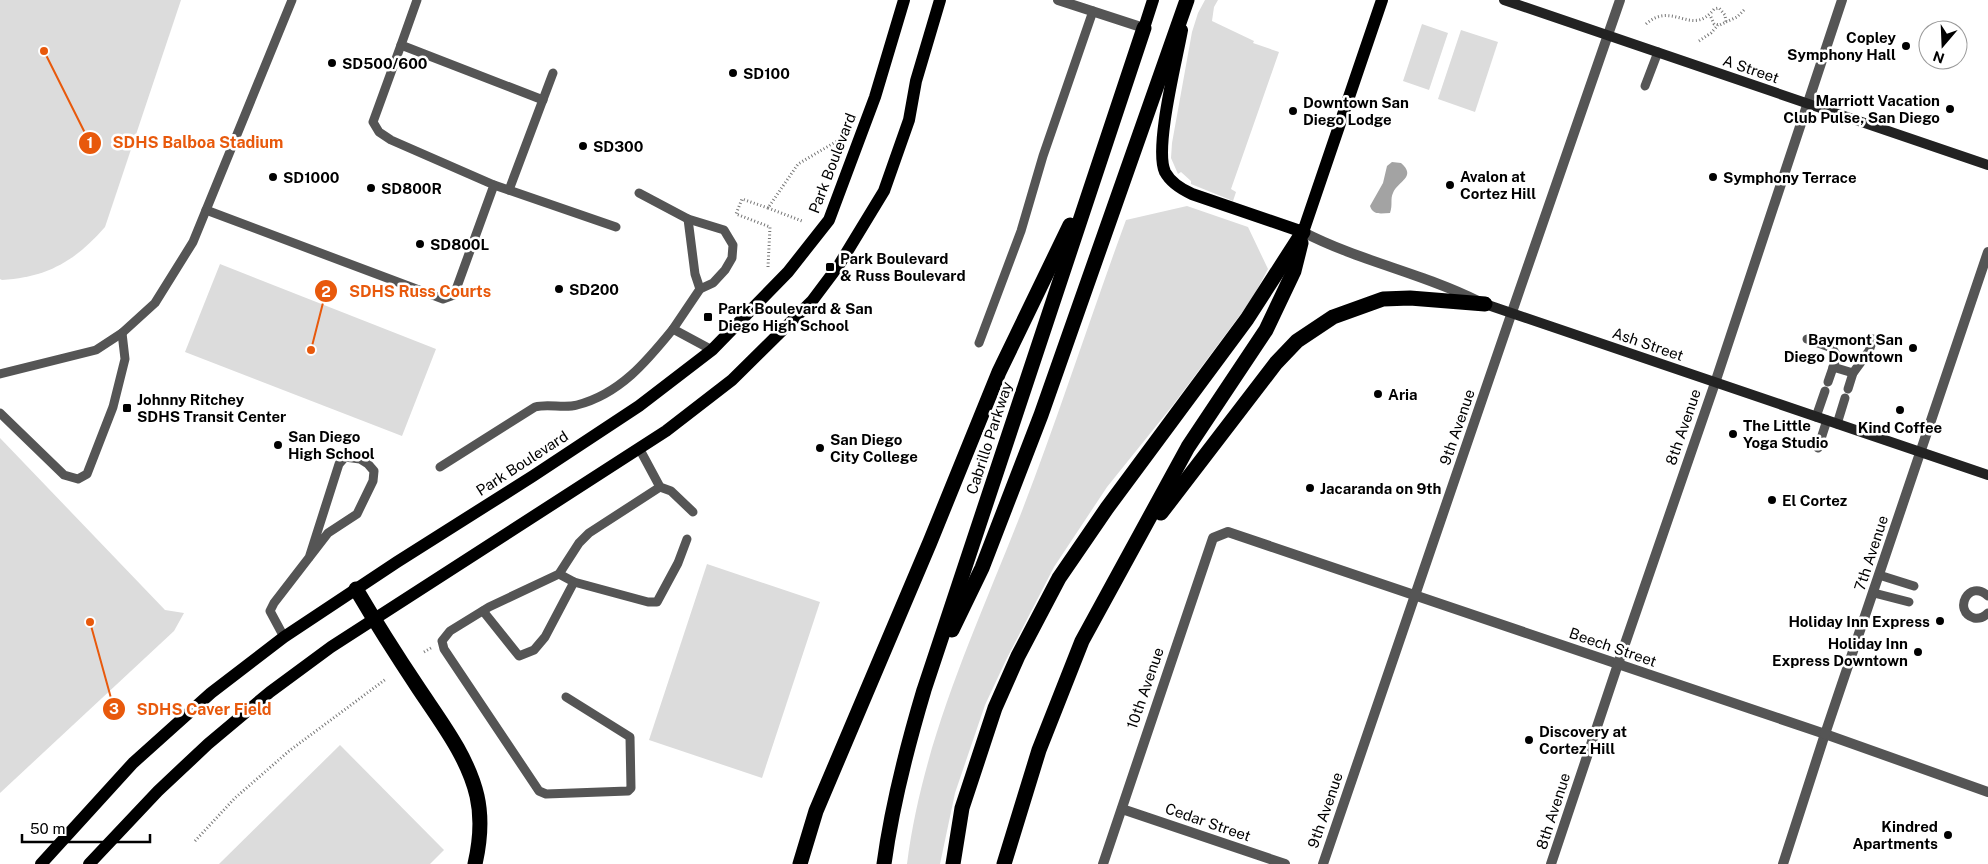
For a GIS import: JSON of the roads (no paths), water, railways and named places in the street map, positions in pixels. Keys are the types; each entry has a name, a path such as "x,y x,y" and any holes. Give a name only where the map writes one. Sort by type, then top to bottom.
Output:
{"highway":[{"path":"924,690 982,568 1041,415 1187,0"},
{"name":"Cabrillo Parkway","path":"884,864 888,830 904,757 924,690 1144,28"},
{"path":"800,864 820,803 934,534 1000,372 1099,164"},
{"path":"1004,864 1039,750 1066,678 1082,642 1188,447 1266,330 1294,271 1303,232"},
{"path":"954,864 962,808 995,708 1018,656 1059,578 1107,508 1247,319 1303,232"},
{"path":"1129,555 1271,369 1297,340 1333,318 1383,299 1410,298 1485,304"},
{"path":"356,589 444,727 471,778 477,797 480,824 475,864"}],"main road":[{"name":"Park Boulevard","path":"41,864 134,763 211,693 284,637 639,406 712,350 788,272 829,220 874,97 904,0"},
{"path":"89,864 158,791 208,744 270,692 332,647 666,431 732,380 812,301 839,265 884,191 909,120 916,81 940,0"},
{"path":"1144,28 1154,0"},
{"path":"1187,0 1164,133 1162,157 1165,172 1176,186 1192,194 1303,232 1382,0"},
{"name":"A Street","path":"1504,0 1988,165"},
{"name":"Ash Street","path":"1485,304 1988,475"}],"street":[{"path":"1058,0 1144,28"},
{"name":"9th Avenue","path":"1323,864 1620,0"},
{"name":"8th Avenue","path":"1551,864 1842,0"},
{"name":"Ash Street","path":"1303,232 1332,247 1453,288 1485,304"},
{"name":"7th Avenue","path":"1783,864 1988,252"},
{"name":"Beech Street","path":"1228,532 1826,734 1988,792"},
{"name":"10th Avenue","path":"1103,864 1213,538 1228,532"},
{"name":"Cedar Street","path":"1122,809 1285,864"}],"lane":[{"path":"0,374 96,350 122,333 155,303 192,242 292,0"},
{"path":"417,0 374,122 379,132 391,140 494,185 616,227"},
{"path":"979,343 1021,231 1043,156 1093,11"},
{"path":"401,45 543,100"},
{"path":"1645,86 1658,52"},
{"path":"509,190 553,73"},
{"path":"206,210 443,299 454,295 494,185"},
{"path":"440,467 535,407 544,404 566,407 576,405 596,399 618,386 642,366 673,329 700,289 712,283 725,270 732,258 733,246 724,230 688,219 639,192"},
{"path":"688,219 695,274 700,289"},
{"path":"673,329 712,350"},
{"path":"0,413 64,475 78,479 87,474 113,407 125,358 122,333"},
{"path":"1807,339 1832,348 1837,356 1816,417"},
{"path":"1818,448 1846,394 1853,373 1869,352 1873,339"},
{"path":"1833,366 1853,373"},
{"path":"639,448 660,487 671,491 693,512"},
{"path":"284,637 270,611 274,602 309,558 328,533 357,514 373,481 374,471 360,459 346,456 340,464 309,558"},
{"path":"566,697 630,736 631,788 628,791 546,794 539,791 444,650 442,641 450,631 483,611 559,574 579,543 589,533 660,487"},
{"path":"559,574 574,582 648,602 657,602 678,563 687,539"},
{"path":"1879,575 1914,586"},
{"path":"483,611 519,656 534,650 546,637 574,582"},
{"path":"1974,618 1966,613 1964,609 1964,596 1974,591 1979,591 1988,596"},
{"path":"1874,593 1908,602"},
{"path":"1957,613 1974,618 1984,617 1988,613"}],"place":[{"name":"Copley Symphony Hall","path":"1906,46"},
{"name":"SDHS Balboa Stadium","path":"44,51"},
{"name":"SD500/600","path":"332,63"},
{"name":"SD100","path":"733,73"},
{"name":"Marriott Vacation Club Pulse, San Diego","path":"1950,109"},
{"name":"Downtown San Diego Lodge","path":"1293,111"},
{"name":"SD300","path":"583,146"},
{"name":"SD1000","path":"273,177"},
{"name":"Symphony Terrace","path":"1713,177"},
{"name":"Avalon at Cortez Hill","path":"1450,185"},
{"name":"SD800R","path":"371,188"},
{"name":"SD800L","path":"420,244"},
{"name":"Park Boulevard & Russ Boulevard","path":"830,267"},
{"name":"SD200","path":"559,289"},
{"name":"Park Boulevard & San Diego High School","path":"708,317"},
{"name":"Baymont San Diego Downtown","path":"1913,348"},
{"name":"SDHS Russ Courts","path":"311,350"},
{"name":"Aria","path":"1378,394"},
{"name":"Johnny Ritchey SDHS Transit Center","path":"127,408"},
{"name":"Kind Coffee","path":"1900,410"},
{"name":"The Little Yoga Studio","path":"1733,434"},
{"name":"San Diego High School","path":"278,445"},
{"name":"San Diego City College","path":"820,448"},
{"name":"Jacaranda on 9th","path":"1310,488"},
{"name":"El Cortez","path":"1772,500"},
{"name":"Holiday Inn Express","path":"1940,621"},
{"name":"SDHS Caver Field","path":"90,622"},
{"name":"Holiday Inn Express Downtown","path":"1918,652"},
{"name":"Discovery at Cortez Hill","path":"1529,740"},
{"name":"Kindred Apartments","path":"1948,835"}]}
